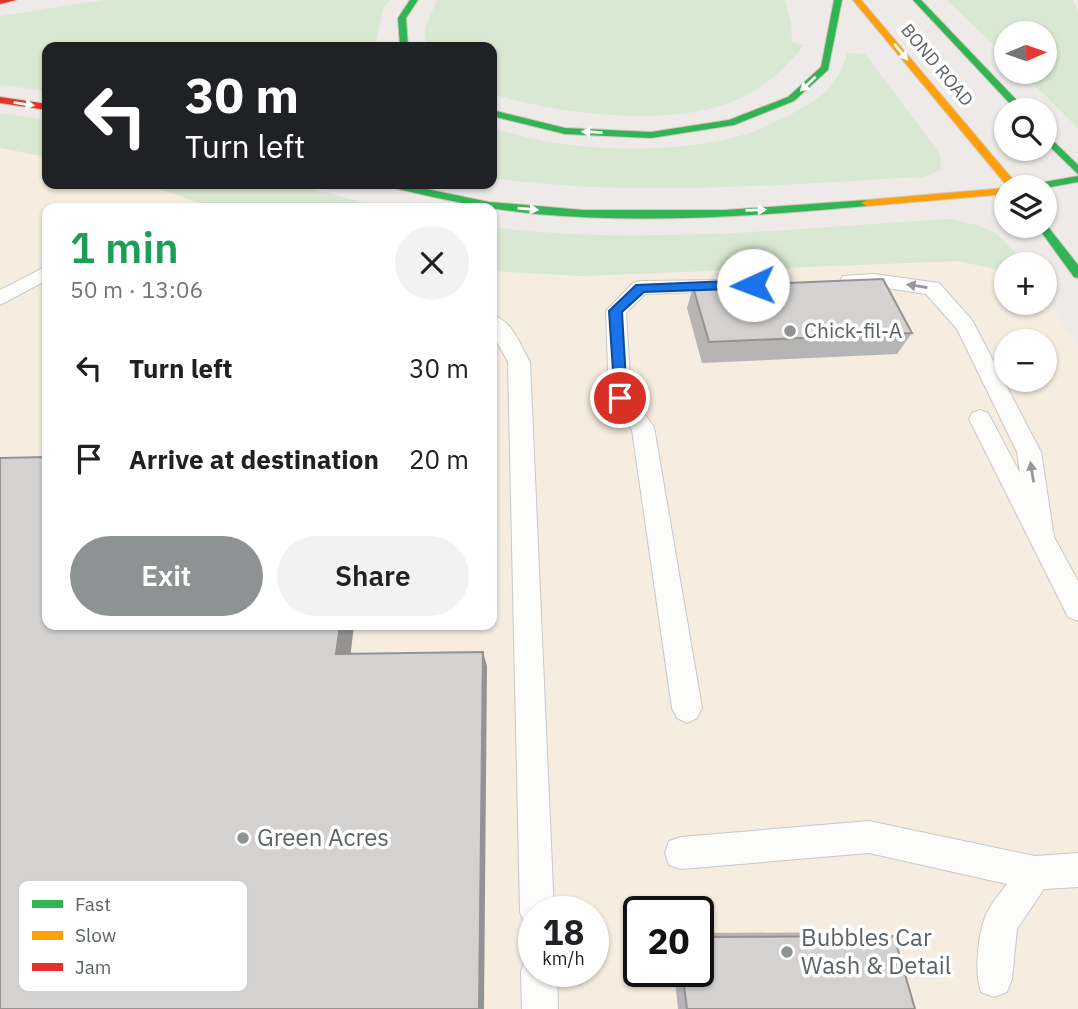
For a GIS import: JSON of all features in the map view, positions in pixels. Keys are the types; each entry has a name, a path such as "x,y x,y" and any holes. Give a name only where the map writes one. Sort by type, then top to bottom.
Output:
{"main road":[{"path":"0,2 12,0"},
{"path":"404,42 402,18 414,0"},
{"path":"497,114 565,131 651,135 731,123 791,99 825,68 838,0"},
{"name":"BOND ROAD","path":"857,0 1004,175"},
{"path":"917,0 1010,98"},
{"path":"0,100 42,106"},
{"path":"1057,149 1078,171"},
{"path":"1057,183 1078,179"},
{"path":"415,189 484,203"},
{"path":"497,206 619,215 773,209 994,192"},
{"path":"1052,238 1078,274"}],"lane":[{"path":"0,298 42,275"},
{"path":"835,281 874,279 932,288 965,324 1028,452 1042,540"},
{"path":"687,708 643,427 620,398 615,311 640,288 744,285"},
{"path":"497,327 504,333 519,362 536,896"},
{"path":"980,419 1078,608"},
{"path":"681,853 869,837 1035,873 1078,870"},
{"path":"993,979 1000,923 1035,873"},
{"path":"539,987 540,1009"}],"shaded area":[{"path":"0,148 42,156 42,189 159,189 200,203 42,203 42,630 497,630 497,271 583,276 957,261 994,269 994,315 1057,315 1078,347 1078,1009 0,1009"}],"green space":[{"path":"105,0 390,0 383,9 376,42 42,42 42,90 0,85 0,16"},
{"path":"437,0 785,0 791,23 792,42 804,45 783,69 739,99 682,114 616,115 549,107 497,95 497,42 426,42 425,28"},
{"path":"947,0 1073,0 1078,10 1078,128 1057,107 1057,98 1047,98 1033,84 1057,84 1057,21 994,21 994,45"},
{"path":"847,53 865,54 938,151 940,170 924,177 708,188 600,187 497,179 497,129 554,143 622,149 657,148 723,140 761,129 797,111 825,92 844,64"},
{"path":"0,113 42,119 42,156 0,148"},
{"path":"159,189 313,189 364,203 200,203"},
{"path":"949,219 992,232 994,238 1001,238 1013,252 994,252 994,269 957,261 583,276 497,271 497,227 606,235 720,234"}],"building":[{"path":"883,279 912,333 709,342 693,287"},
{"name":"Green Acres","path":"42,457 42,630 339,630 336,654 483,652 479,1009 0,1009 0,458"},
{"name":"Bubbles Car Wash & Detail","path":"894,936 915,1009 687,1009 684,987 714,987 714,937"}],"traffic: fast":[{"path":"404,42 402,18 414,0"},
{"path":"497,114 565,131 651,135 731,123 791,99 825,68 838,0"},
{"path":"917,0 1010,98"},
{"path":"1057,149 1078,171"},
{"path":"1057,183 1078,179"},
{"path":"412,189 478,203"},
{"path":"497,206 583,214 678,215 867,203"},
{"path":"1052,238 1078,274"}],"traffic: slow":[{"path":"857,0 1004,175"},
{"path":"867,203 994,192"}],"traffic: jam":[{"path":"0,2 12,0"},
{"path":"0,100 42,106"}],"place":[{"name":"Chick-fil-A","path":"790,331"},
{"name":"Green Acres","path":"243,838"},
{"name":"Bubbles Car Wash & Detail","path":"787,952"}],"route":[{"path":"620,398 615,311 640,288 753,285"}]}
